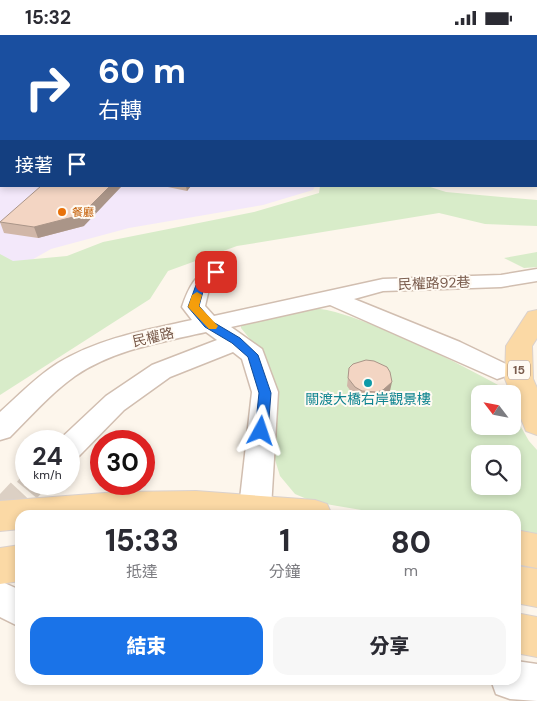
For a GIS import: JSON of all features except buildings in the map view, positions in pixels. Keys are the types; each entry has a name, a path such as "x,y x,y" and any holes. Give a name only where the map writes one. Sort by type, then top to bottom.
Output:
{"main road":[{"name":"15","path":"537,319 519,346 518,379 537,423"},
{"path":"50,510 160,504 272,510"},
{"path":"0,516 15,514"},
{"path":"521,548 537,551"},
{"path":"0,566 15,564"},
{"path":"521,585 537,588"},
{"path":"521,634 537,637"}],"street":[{"path":"216,272 199,287 194,307 209,324 236,341 253,355 265,393 255,508"},
{"name":"民權路92巷","path":"332,298 383,285 500,281 537,275"},
{"path":"332,298 451,348 497,370"},
{"name":"民權路","path":"0,429 46,385 88,357 135,340 332,298"},
{"path":"80,437 115,403 161,371 236,341"},
{"path":"0,598 15,606"},
{"path":"521,681 537,683"}],"shaded area":[{"path":"0,187 314,187 313,190 263,205 129,228 51,249 0,278"}],"green space":[{"path":"320,187 430,187 446,192 537,200 537,226 485,224 439,213 237,246 168,271 150,299 0,395 0,254 13,261 67,256 103,242 254,212 319,193"},
{"path":"537,252 537,267 524,268 504,258"},
{"path":"310,308 319,309 352,317 408,339 498,385 471,385 471,435 521,435 521,427 537,450 537,539 521,536 521,510 361,510 314,502 295,494 280,476 273,453 263,355 241,328 241,323"}],"tunnel":[{"path":"0,519 22,495"}],"slow traffic":[{"path":"197,295 194,307 212,326"}],"place":[{"name":"餐廳","path":"62,212"},
{"name":"關渡大橋右岸觀景樓","path":"368,383"}],"route":[{"path":"216,272 199,287 194,307 209,324 236,341 253,355 265,393 261,431"}]}
